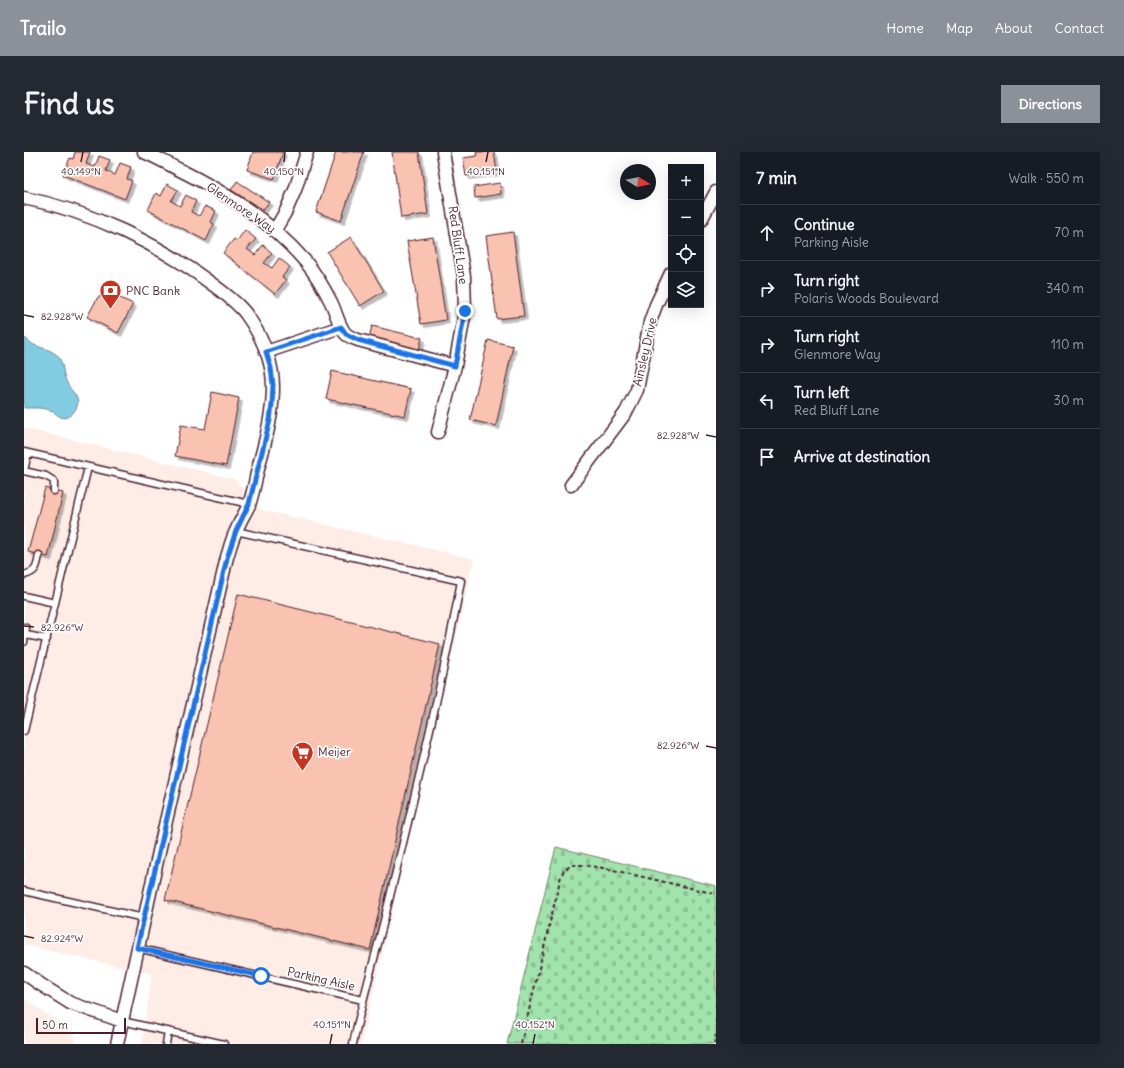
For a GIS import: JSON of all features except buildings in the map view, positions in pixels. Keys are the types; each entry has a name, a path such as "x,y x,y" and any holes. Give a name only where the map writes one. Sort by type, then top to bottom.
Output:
{"street":[{"path":"275,230 286,211 295,190 307,152"},
{"name":"Red Bluff Lane","path":"438,432 455,366 465,311 464,276 444,152"},
{"name":"Glenmore Way","path":"150,153 226,195 275,230 305,262 319,281 331,302 341,327 346,334 358,340 455,366"},
{"path":"704,214 716,192"},
{"path":"24,198 73,212 107,225 140,240 203,277 232,299 245,313 256,329 271,368 273,385 272,405 265,441 249,504 236,531 227,558 137,948 117,1044"},
{"name":"Ainsley Drive","path":"571,485 626,412 637,390 650,322 668,279"},
{"path":"266,352 341,327"},
{"path":"24,972 70,1003 122,1021"}],"lane":[{"path":"54,490 54,481 46,476 24,470 26,453 249,504"},
{"path":"24,731 88,467"},
{"path":"236,531 462,581 452,633 394,882 363,1000"},
{"path":"24,575 31,574 37,567 39,555"},
{"path":"24,596 56,604"},
{"path":"24,627 26,628 24,642"},
{"path":"26,635 47,639"},
{"path":"24,891 144,918"},
{"name":"Parking Aisle","path":"137,948 363,1000 353,1044"},
{"path":"122,1021 224,1044"},
{"path":"166,1044 168,1031"}],"path":[{"path":"521,1044 561,876 567,868 572,865 584,865 716,894"},
{"path":"714,1044 716,1035"}],"shaded area":[{"path":"24,428 234,479 262,510 474,559 361,1044 142,1044 152,974 24,945"},
{"path":"24,998 73,1033 76,1044 24,1044"}],"green space":[{"path":"556,847 716,886 716,1044 507,1044"}],"water":[{"path":"24,338 34,345 51,351 59,358 62,364 65,380 78,402 75,410 68,417 61,417 46,409 24,408"}],"place":[{"name":"PNC Bank","path":"110,310"},
{"name":"Meijer","path":"303,772"}],"route":[{"path":"261,976 137,948 227,558 236,531 249,504 270,420 273,385 271,368 266,352 341,327 346,334 358,340 455,366 465,311"}]}
